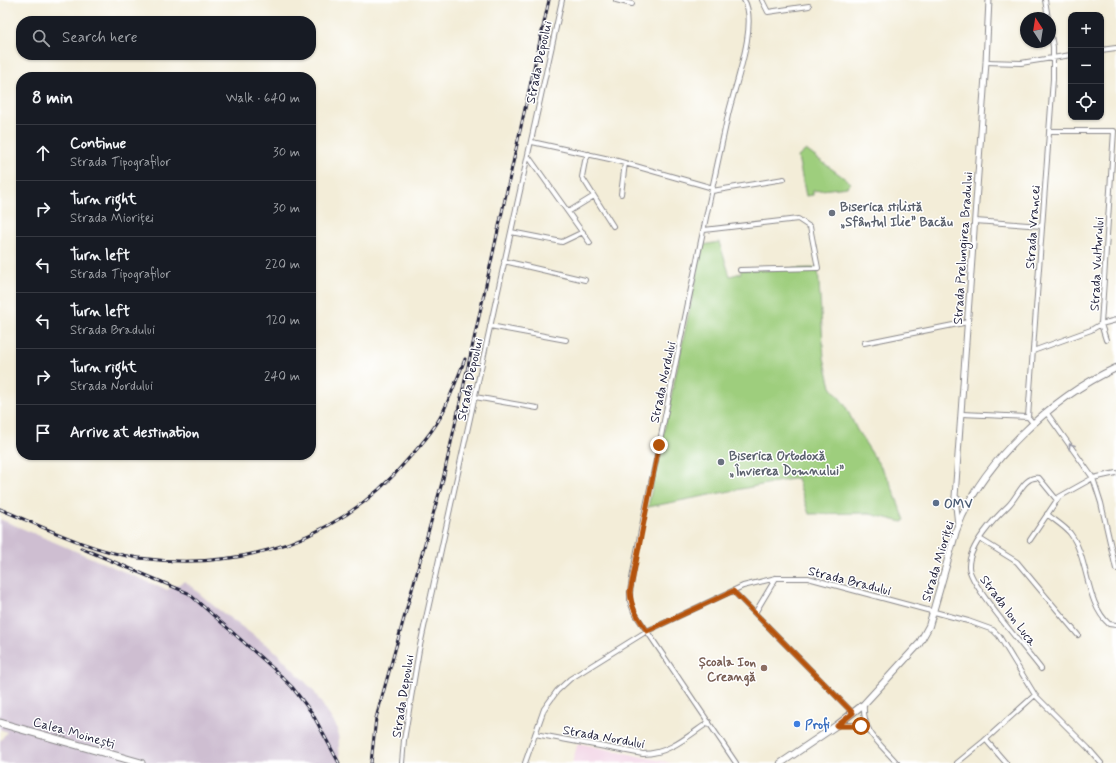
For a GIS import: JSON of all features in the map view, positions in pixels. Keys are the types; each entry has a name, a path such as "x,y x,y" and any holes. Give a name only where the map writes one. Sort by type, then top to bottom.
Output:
{"main road":[{"name":"Strada Mioriței","path":"781,763 837,726 864,704 926,636 958,526 969,503 996,464 1033,423 1046,412 1079,388 1116,368"},
{"name":"Calea Moinești","path":"0,723 141,763"}],"street":[{"name":"Strada Depoului","path":"402,763 404,740 419,650 504,261 532,142 562,0"},
{"path":"616,0 632,4"},
{"name":"Strada Nordului","path":"736,763 634,612 630,601 632,578 712,190 732,98 748,38 750,21 744,0"},
{"path":"762,0 768,12 809,6"},
{"name":"Strada Prelungirea Bradului","path":"958,526 955,497 962,414 989,0"},
{"path":"1045,0 1047,12"},
{"name":"Strada Vrancei","path":"1028,417 1054,58 1053,48"},
{"path":"1104,50 1116,48"},
{"path":"986,62 1021,63 1068,56"},
{"path":"1049,131 1115,131"},
{"name":"Strada Vulturului","path":"1033,351 1091,330 1101,324 1115,131"},
{"path":"532,142 625,163 712,190 784,179"},
{"path":"589,154 585,161 582,177 613,226"},
{"path":"528,156 590,243"},
{"path":"621,194 625,163"},
{"path":"568,212 594,196"},
{"path":"704,230 798,219 810,227 818,268 740,270"},
{"path":"975,221 1042,226"},
{"path":"511,232 562,242 583,232"},
{"path":"504,261 584,280"},
{"path":"1106,340 1101,324 1116,320"},
{"path":"864,343 968,322"},
{"path":"490,326 566,340"},
{"path":"475,397 537,408"},
{"path":"1046,412 1093,478 1101,503 1116,568"},
{"path":"962,414 1028,417 1033,423"},
{"path":"1030,540 1057,500 1093,478 1116,474"},
{"name":"Strada Ion Luca","path":"1041,670 978,588 969,573 969,563 972,553 993,519 1008,506 1029,479 1033,477 1039,478 1057,500"},
{"path":"955,497 961,502 969,503"},
{"path":"1047,514 1070,532 1077,547 1099,611 1109,624 1116,625"},
{"path":"980,539 1017,562 1078,635"},
{"path":"755,613 776,578"},
{"name":"Strada Bradului","path":"525,763 544,709 557,691 570,679 647,631 748,585 776,578 808,578 933,612"},
{"path":"733,591 853,713"},
{"name":"Strada Ion Luca","path":"933,612 993,630 999,636 1035,695 1101,763"},
{"path":"957,763 986,740 1035,695"},
{"path":"864,704 864,719 867,729 897,763"},
{"name":"Strada Nordului","path":"535,734 643,754 653,754 672,747 709,722"},
{"path":"837,726 854,725 867,729"},
{"path":"986,740 1006,763"}],"shaded area":[{"path":"0,519 167,590 185,581 215,607 275,651 313,690 338,729 340,763 0,763 0,741 7,732 0,729"},
{"path":"578,743 672,763 572,763"}],"green space":[{"path":"806,150 851,183 847,187 813,191 813,195 806,196 798,157"},
{"path":"719,242 730,276 741,273 740,270 818,268 824,358 831,387 845,405 857,430 889,480 905,520 902,522 866,513 809,514 797,478 648,507 703,245"}],"railway":[{"path":"371,763 376,718 443,479 549,0"},
{"path":"0,509 51,531 103,550 139,558 178,561 216,560 252,554 288,544 322,529 353,510 382,486 418,448 436,425 446,406 465,359"},
{"path":"81,548 188,593 275,670 292,687 312,713 339,763"}],"place":[{"name":"Biserica stilistă „Sfântul Ilie” Bacău","path":"832,213"},
{"name":"Biserica Ortodoxă „Învierea Domnului”","path":"721,462"},
{"name":"OMV","path":"936,503"},
{"name":"Școala Ion Creangă","path":"764,668"},
{"name":"Profi","path":"797,724"}],"route":[{"path":"659,445 630,592 630,601 634,612 647,631 733,591 853,713 837,726 846,724 861,726"}]}
